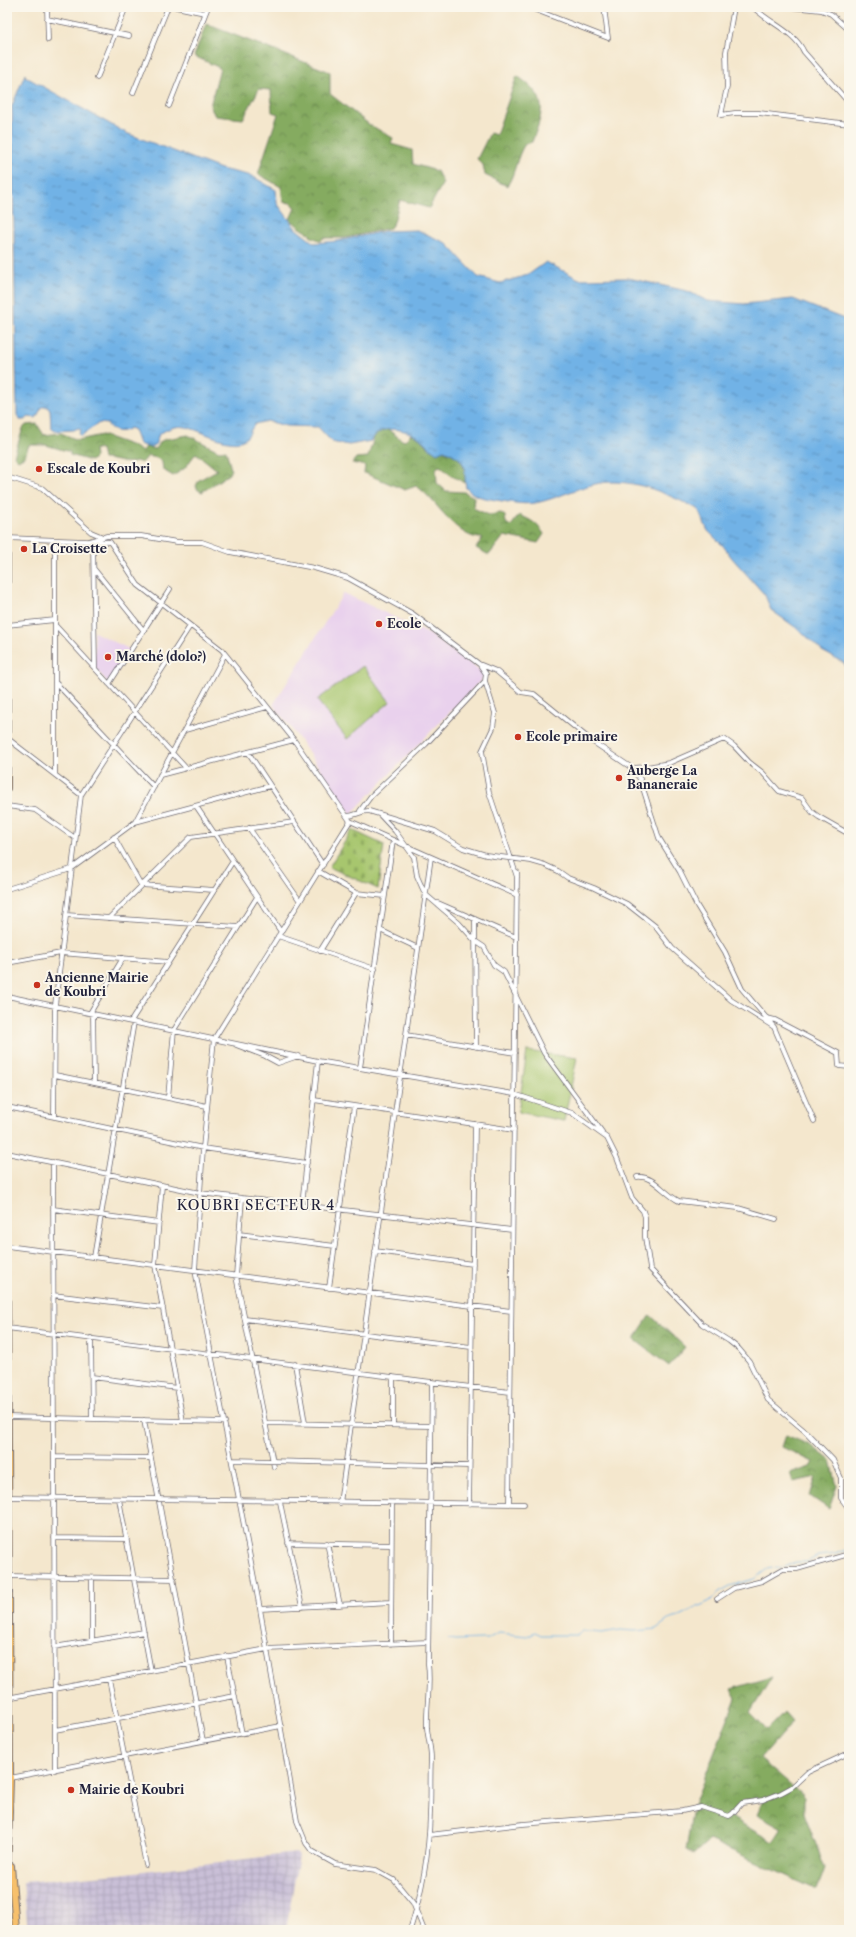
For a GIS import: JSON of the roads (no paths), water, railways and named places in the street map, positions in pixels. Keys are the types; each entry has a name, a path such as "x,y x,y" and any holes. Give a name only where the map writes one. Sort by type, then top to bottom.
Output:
{"highway":[{"path":"7,544 7,788"},
{"path":"7,1292 8,1698 10,1778 7,1876"},
{"path":"9,1847 16,1930"}],"street":[{"path":"47,7 48,40"},
{"path":"97,78 126,7"},
{"path":"133,93 168,7"},
{"path":"176,7 205,13"},
{"path":"169,106 208,7"},
{"path":"528,7 608,38 604,7"},
{"path":"734,7 726,52 727,88 721,115 735,113 759,113 849,124"},
{"path":"753,7 800,44 804,52 849,103"},
{"path":"790,7 822,10 831,14 849,30"},
{"path":"47,19 129,36"},
{"path":"7,477 42,488 92,532 102,537 107,542 110,542 138,585 225,654 294,740 350,821 517,895"},
{"path":"91,541 102,537 141,536 177,542 202,542 230,552 314,568 348,578 413,614 479,664 496,671 521,692 534,694 593,742 632,768 640,779 659,838 680,872 697,906 726,952 742,989 774,1027 814,1121"},
{"path":"7,538 107,542"},
{"path":"55,540 55,776"},
{"path":"91,541 94,569 95,668"},
{"path":"94,569 144,630"},
{"path":"109,684 170,589"},
{"path":"7,625 55,620"},
{"path":"55,625 186,768"},
{"path":"54,1117 55,1005 80,795 190,626"},
{"path":"135,822 225,654"},
{"path":"479,664 486,674 485,681 495,713 493,728 482,751 489,792 517,878"},
{"path":"55,681 154,787"},
{"path":"347,816 352,816 360,811 371,796 426,744 485,681"},
{"path":"185,730 268,707"},
{"path":"7,738 80,795"},
{"path":"160,775 294,740"},
{"path":"632,768 647,767 669,762 724,740 734,746 749,762 763,773 779,791 802,798 812,812 849,834"},
{"path":"248,752 323,865"},
{"path":"7,889 72,869 135,822 270,786"},
{"path":"7,806 35,810 75,838"},
{"path":"196,806 280,932"},
{"path":"360,811 369,811 436,831 463,848 486,855 531,861 545,865 568,878 594,888 627,904 655,926 672,948 713,985 731,1000 774,1027"},
{"path":"380,815 408,846 414,857 417,876 425,895 459,923 475,941 484,947 494,965 504,972 544,1053 606,1138 617,1158 632,1198 643,1211 645,1217 645,1237 650,1269 702,1324 730,1341 739,1349 749,1361 768,1400 806,1432 833,1460 841,1478 840,1498 849,1509"},
{"path":"350,821 214,1038 203,1148 195,1270 260,1609 297,1821 312,1851 335,1864 376,1870 394,1880 412,1903 424,1930"},
{"path":"109,918 191,837 294,822"},
{"path":"249,828 300,901"},
{"path":"114,837 141,885"},
{"path":"360,1068 393,840"},
{"path":"340,1503 431,857"},
{"path":"94,1257 123,1089 132,1021 233,861"},
{"path":"318,871 356,893 385,896"},
{"path":"509,1504 517,872"},
{"path":"141,885 214,890"},
{"path":"320,951 356,893"},
{"path":"168,1098 174,1030 257,897"},
{"path":"434,901 516,937"},
{"path":"66,915 238,927"},
{"path":"474,919 476,1047"},
{"path":"380,930 418,948"},
{"path":"278,936 375,969"},
{"path":"7,962 61,953 168,962"},
{"path":"94,1083 92,1013 123,958"},
{"path":"7,996 214,1038 318,1061 514,1094 572,1113 606,1138"},
{"path":"754,1014 775,1020 838,1053 839,1066 849,1067"},
{"path":"406,1035 515,1053"},
{"path":"230,1042 246,1050 265,1056 278,1063 298,1056"},
{"path":"302,1205 318,1061"},
{"path":"55,1075 207,1106"},
{"path":"314,1100 514,1130"},
{"path":"329,1288 354,1106"},
{"path":"7,1107 203,1148 307,1163"},
{"path":"469,1504 475,1124"},
{"path":"7,1153 200,1193 512,1230"},
{"path":"53,1162 55,1770"},
{"path":"637,1177 648,1178 673,1198 679,1200 738,1208 776,1219"},
{"path":"162,1185 155,1265 183,1421"},
{"path":"242,1198 236,1276 274,1467"},
{"path":"53,1209 159,1223"},
{"path":"239,1234 335,1246"},
{"path":"7,1246 511,1311"},
{"path":"375,1251 473,1264"},
{"path":"53,1294 163,1308"},
{"path":"245,1319 471,1348"},
{"path":"7,1326 510,1392"},
{"path":"91,1338 92,1419"},
{"path":"295,1364 305,1423"},
{"path":"92,1377 177,1388"},
{"path":"393,1377 393,1425"},
{"path":"410,1930 416,1912 429,1835 429,1768 431,1757 427,1729 430,1680 428,1642 432,1382"},
{"path":"7,1417 225,1422"},
{"path":"144,1420 203,1741"},
{"path":"266,1423 431,1426"},
{"path":"54,1457 151,1458"},
{"path":"232,1460 469,1466"},
{"path":"8,1497 340,1503 524,1504"},
{"path":"119,1499 152,1671"},
{"path":"280,1502 302,1607"},
{"path":"391,1644 392,1503"},
{"path":"54,1538 127,1539"},
{"path":"288,1543 391,1545"},
{"path":"327,1544 340,1605"},
{"path":"717,1600 734,1588 762,1581 783,1569 797,1570 849,1554"},
{"path":"8,1576 174,1580"},
{"path":"92,1578 92,1641"},
{"path":"260,1609 391,1602"},
{"path":"54,1647 144,1632"},
{"path":"8,1698 267,1649 428,1642"},
{"path":"227,1656 242,1734"},
{"path":"109,1679 146,1865"},
{"path":"55,1730 235,1696"},
{"path":"10,1778 281,1726"},
{"path":"429,1835 523,1824 682,1811 701,1807 729,1816 742,1802 763,1800 781,1793 792,1787 808,1772 849,1753"}],"water":[{"path":"25,74 26,77 126,133 221,169 252,176 276,190 277,203 296,229 314,243 338,241 385,231 417,230 446,243 478,277 500,283 528,275 546,262 579,279 628,278 687,291 708,301 744,304 793,299 849,321 849,679 848,670 844,663 822,651 802,632 771,610 765,595 724,547 708,531 698,509 668,495 648,488 626,483 605,482 594,484 545,501 530,504 484,498 476,495 466,488 463,465 458,457 444,450 437,453 418,437 406,431 392,429 380,432 371,441 349,445 332,442 318,427 286,426 267,421 255,424 247,437 241,441 234,442 226,441 185,427 175,427 159,434 155,445 151,448 139,444 134,430 130,428 123,431 117,431 112,429 107,424 99,423 81,436 79,434 81,430 78,428 74,430 55,431 51,428 50,409 46,406 42,407 36,418 29,417 24,420 20,420 17,415 12,106"}],"waterway":[{"path":"785,1567 796,1562 807,1562 818,1556 835,1554 849,1549"},
{"path":"448,1639 487,1639 499,1633 527,1636 535,1632 541,1635 578,1635 582,1631 601,1633 620,1630 636,1631 656,1629 671,1618 679,1616 710,1601 719,1592 730,1586 754,1579 767,1569 777,1567 782,1568"}],"place":[{"name":"Escale de Koubri","path":"39,469"},
{"name":"La Croisette","path":"24,549"},
{"name":"Ecole","path":"379,624"},
{"name":"Marché (dolo?)","path":"108,657"},
{"name":"Ecole primaire","path":"518,737"},
{"name":"Auberge La Bananeraie","path":"619,778"},
{"name":"Ancienne Mairie de Koubri","path":"37,985"},
{"name":"Mairie de Koubri","path":"71,1790"}],"district":[{"name":"KOUBRI SECTEUR 4","path":"256,1205"}]}
